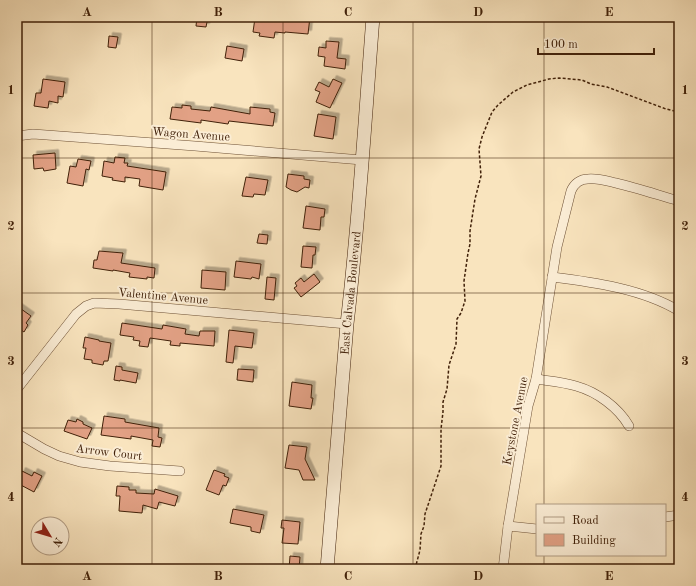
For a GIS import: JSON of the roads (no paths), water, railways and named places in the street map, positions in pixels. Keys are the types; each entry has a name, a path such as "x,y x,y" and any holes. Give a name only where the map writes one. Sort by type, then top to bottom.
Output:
{"main road":[{"name":"East Calvada Boulevard","path":"327,569 347,324 352,286 373,17"}],"street":[{"name":"Wagon Avenue","path":"17,136 33,134 203,146 362,160"},
{"name":"Keystone Avenue","path":"503,569 508,526 528,406 536,379 557,247 570,191 579,181 599,179 629,186 679,201"},
{"path":"552,278 583,281 621,289 651,298 679,311"},
{"name":"Valentine Avenue","path":"17,389 76,314 86,306 94,303 347,324"},
{"path":"536,379 575,385 589,391 619,411 629,426"},
{"name":"Arrow Court","path":"17,433 44,450 80,462 110,466 180,471"},
{"path":"666,517 679,515"},
{"path":"508,526 536,529"}]}
